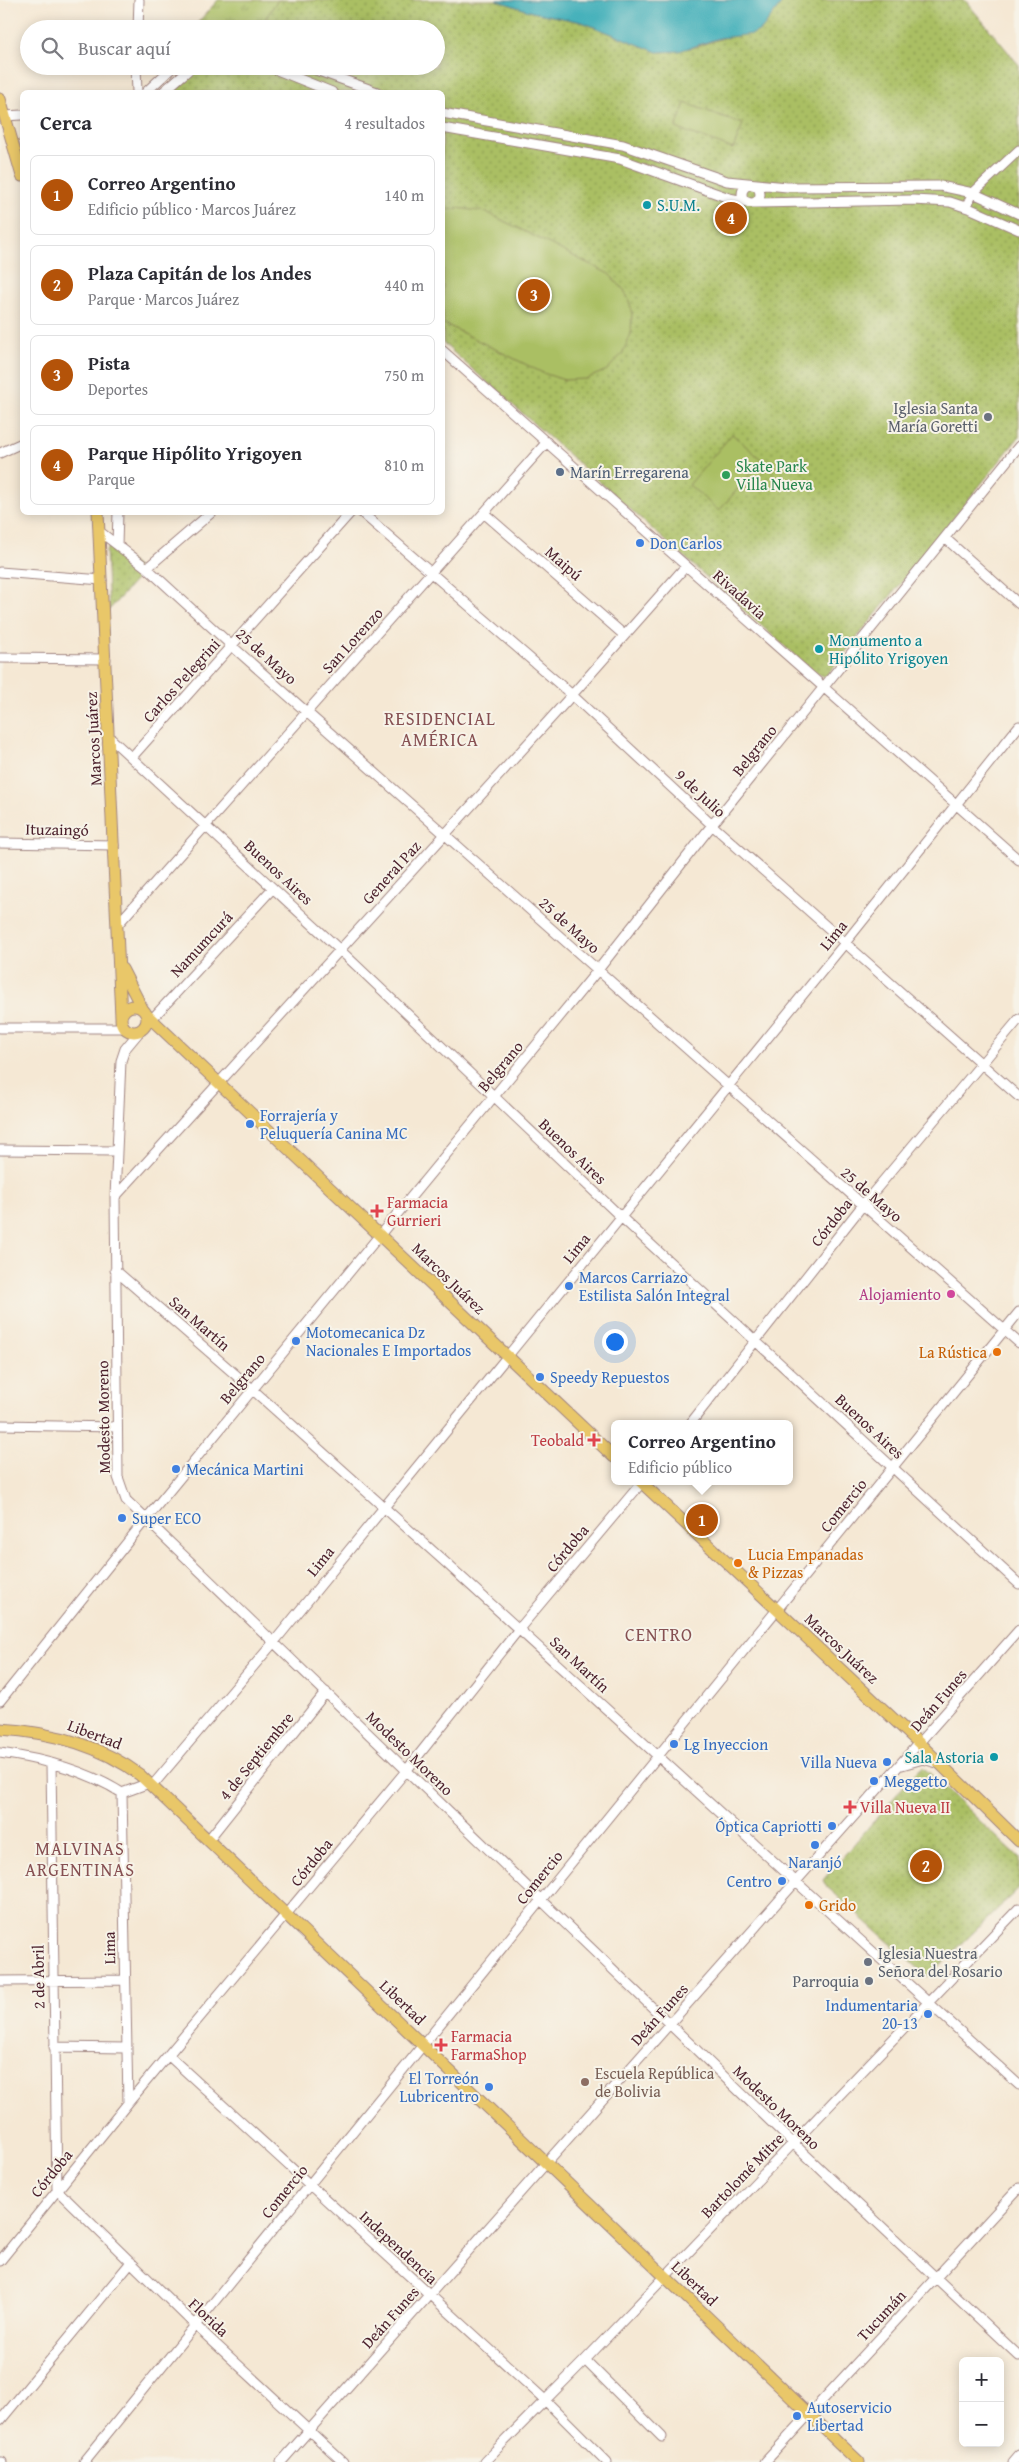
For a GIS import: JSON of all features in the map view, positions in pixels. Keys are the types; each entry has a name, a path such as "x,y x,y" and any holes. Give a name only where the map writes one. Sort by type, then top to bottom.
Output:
{"main road":[{"path":"0,99 20,169"},
{"name":"Marcos Juárez","path":"98,515 123,1023"},
{"name":"Marcos Juárez","path":"120,963 145,1020 219,1083 611,1454"},
{"path":"134,1006 145,1020 132,1032 123,1023 127,1008 134,1006"},
{"name":"Marcos Juárez","path":"644,1485 920,1743 1019,1841"},
{"name":"Libertad","path":"0,1729 44,1734 77,1742 128,1765 210,1839 859,2462"}],"street":[{"path":"138,20 139,0"},
{"path":"138,75 141,90"},
{"path":"144,90 163,75"},
{"path":"165,90 183,75"},
{"path":"290,75 327,90"},
{"path":"330,75 371,90"},
{"path":"445,114 622,145 715,178 753,185 758,188 760,194 759,199 751,202 744,199 742,192 747,185 753,185 787,187 931,186 973,193 1019,214"},
{"path":"5,116 20,115"},
{"path":"461,131 464,117"},
{"path":"445,128 620,159 729,198 751,202 913,200 950,202 1019,230"},
{"path":"966,207 973,193 1019,150"},
{"name":"Rivadavia","path":"445,353 1019,860"},
{"name":"San Lorenzo","path":"118,924 485,514 547,442"},
{"path":"0,453 20,444"},
{"name":"Belgrano","path":"0,1702 252,1389 598,970 712,824 1019,446"},
{"name":"Maipú","path":"485,514 624,635"},
{"path":"117,545 118,515"},
{"path":"147,568 209,515"},
{"name":"Carlos Pelegrini","path":"132,757 348,515"},
{"name":"9 de Julio","path":"364,515 430,575 572,696 712,824 1019,1097"},
{"name":"25 de Mayo","path":"99,531 147,568 232,646 862,1206 1019,1343"},
{"path":"945,538 1019,604"},
{"name":"General Paz","path":"116,1197 572,696 686,566"},
{"path":"0,572 102,580"},
{"path":"0,658 106,659"},
{"name":"Lima","path":"150,1784 274,1642 845,943 1019,726"},
{"name":"Buenos Aires","path":"108,737 274,888 621,1217 1019,1584"},
{"name":"Ituzaingó","path":"0,843 114,845"},
{"name":"Namumcurá","path":"145,1020 274,888"},
{"name":"Córdoba","path":"693,1420 862,1206 1019,1019"},
{"name":"Modesto Moreno","path":"145,1020 124,1050 121,1061 117,1152 115,1270 118,1477 126,1500 793,2143 1019,2356"},
{"path":"0,1028 123,1023"},
{"path":"0,1150 117,1152"},
{"name":"San Martín","path":"115,1270 252,1389 519,1629 1019,2085"},
{"name":"Comercio","path":"84,2462 194,2324 1019,1312"},
{"path":"0,1425 117,1427"},
{"name":"Córdoba","path":"0,2261 128,2103 406,1770 519,1629 639,1485"},
{"name":"Deán Funes","path":"281,2462 1019,1630"},
{"name":"4 de Septiembre","path":"210,1839 326,1692"},
{"path":"0,1753 51,1763 109,1784 122,1793 150,1784"},
{"path":"898,1767 911,1761 923,1759 942,1765"},
{"name":"2 de Abril","path":"51,1763 57,2190"},
{"name":"Lima","path":"122,1793 124,1980 128,2103"},
{"name":"Bartolomé Mitre","path":"484,2462 585,2360 1019,1908"},
{"path":"0,1981 124,1980"},
{"path":"54,2047 126,2048"},
{"name":"Independencia","path":"169,2056 545,2400 607,2462"},
{"name":"Tucumán","path":"765,2462 1019,2188"},
{"name":"Florida","path":"57,2190 194,2324 343,2462"},
{"path":"0,2421 130,2262"},
{"path":"585,2360 662,2437"},
{"path":"1012,2462 1019,2455"}],"green space":[{"path":"218,0 282,0 266,20 200,20"},
{"path":"278,0 496,0 532,12 582,22 657,52 691,48 736,34 768,20 784,0 965,0 1019,65 1019,437 826,676 822,676 810,669 445,345 445,90 176,90 192,75 445,75 445,20 264,20"},
{"path":"685,103 743,124 733,149 676,128"},
{"path":"458,208 486,212 609,274 624,290 632,311 631,334 622,354 607,370 586,379 564,380 543,373 445,324 445,211"},
{"path":"732,434 762,460 719,511 689,485"},
{"path":"109,547 114,547 143,572 109,610 106,551"},
{"path":"923,1767 1019,1858 1019,1888 928,1977 826,1886 823,1880 916,1772"}],"water":[{"path":"496,0 784,0 762,29 753,34 720,38 679,51 657,52 582,22 532,12"}],"place":[{"name":"S.U.M.","path":"647,205"},
{"name":"Parque Hipólito Yrigoyen","path":"731,218"},
{"name":"Pista","path":"534,295"},
{"name":"Iglesia Santa María Goretti","path":"988,417"},
{"name":"Marín Erregarena","path":"560,472"},
{"name":"Skate Park Villa Nueva","path":"726,475"},
{"name":"Don Carlos","path":"640,543"},
{"name":"Monumento a Hipólito Yrigoyen","path":"819,649"},
{"name":"Forrajería y Peluquería Canina MC","path":"250,1124"},
{"name":"Farmacia Gurrieri","path":"377,1211"},
{"name":"Marcos Carriazo Estilista Salón Integral","path":"569,1286"},
{"name":"Alojamiento","path":"951,1294"},
{"name":"Motomecanica Dz Nacionales E Importados","path":"296,1341"},
{"name":"La Rústica","path":"997,1352"},
{"name":"Speedy Repuestos","path":"540,1377"},
{"name":"Teobald","path":"594,1440"},
{"name":"Mecánica Martini","path":"176,1469"},
{"name":"Super ECO","path":"122,1518"},
{"name":"Correo Argentino","path":"702,1520"},
{"name":"Lucia Empanadas & Pizzas","path":"738,1563"},
{"name":"Lg Inyeccion","path":"674,1744"},
{"name":"Sala Astoria","path":"994,1757"},
{"name":"Villa Nueva","path":"887,1762"},
{"name":"Meggetto","path":"874,1781"},
{"name":"Villa Nueva II","path":"850,1807"},
{"name":"Óptica Capriotti","path":"832,1826"},
{"name":"Naranjó","path":"815,1845"},
{"name":"Plaza Capitán de los Andes","path":"926,1866"},
{"name":"Centro","path":"782,1881"},
{"name":"Grido","path":"809,1905"},
{"name":"Iglesia Nuestra Señora del Rosario","path":"868,1962"},
{"name":"Parroquia","path":"869,1981"},
{"name":"Indumentaria 20-13","path":"928,2014"},
{"name":"Farmacia FarmaShop","path":"441,2045"},
{"name":"Escuela República de Bolivia","path":"585,2082"},
{"name":"El Torreón Lubricentro","path":"489,2087"},
{"name":"Autoservicio Libertad","path":"797,2416"}],"district":[{"name":"RESIDENCIAL AMÉRICA","path":"440,730"},
{"name":"CENTRO","path":"659,1635"},
{"name":"MALVINAS ARGENTINAS","path":"80,1859"}]}
